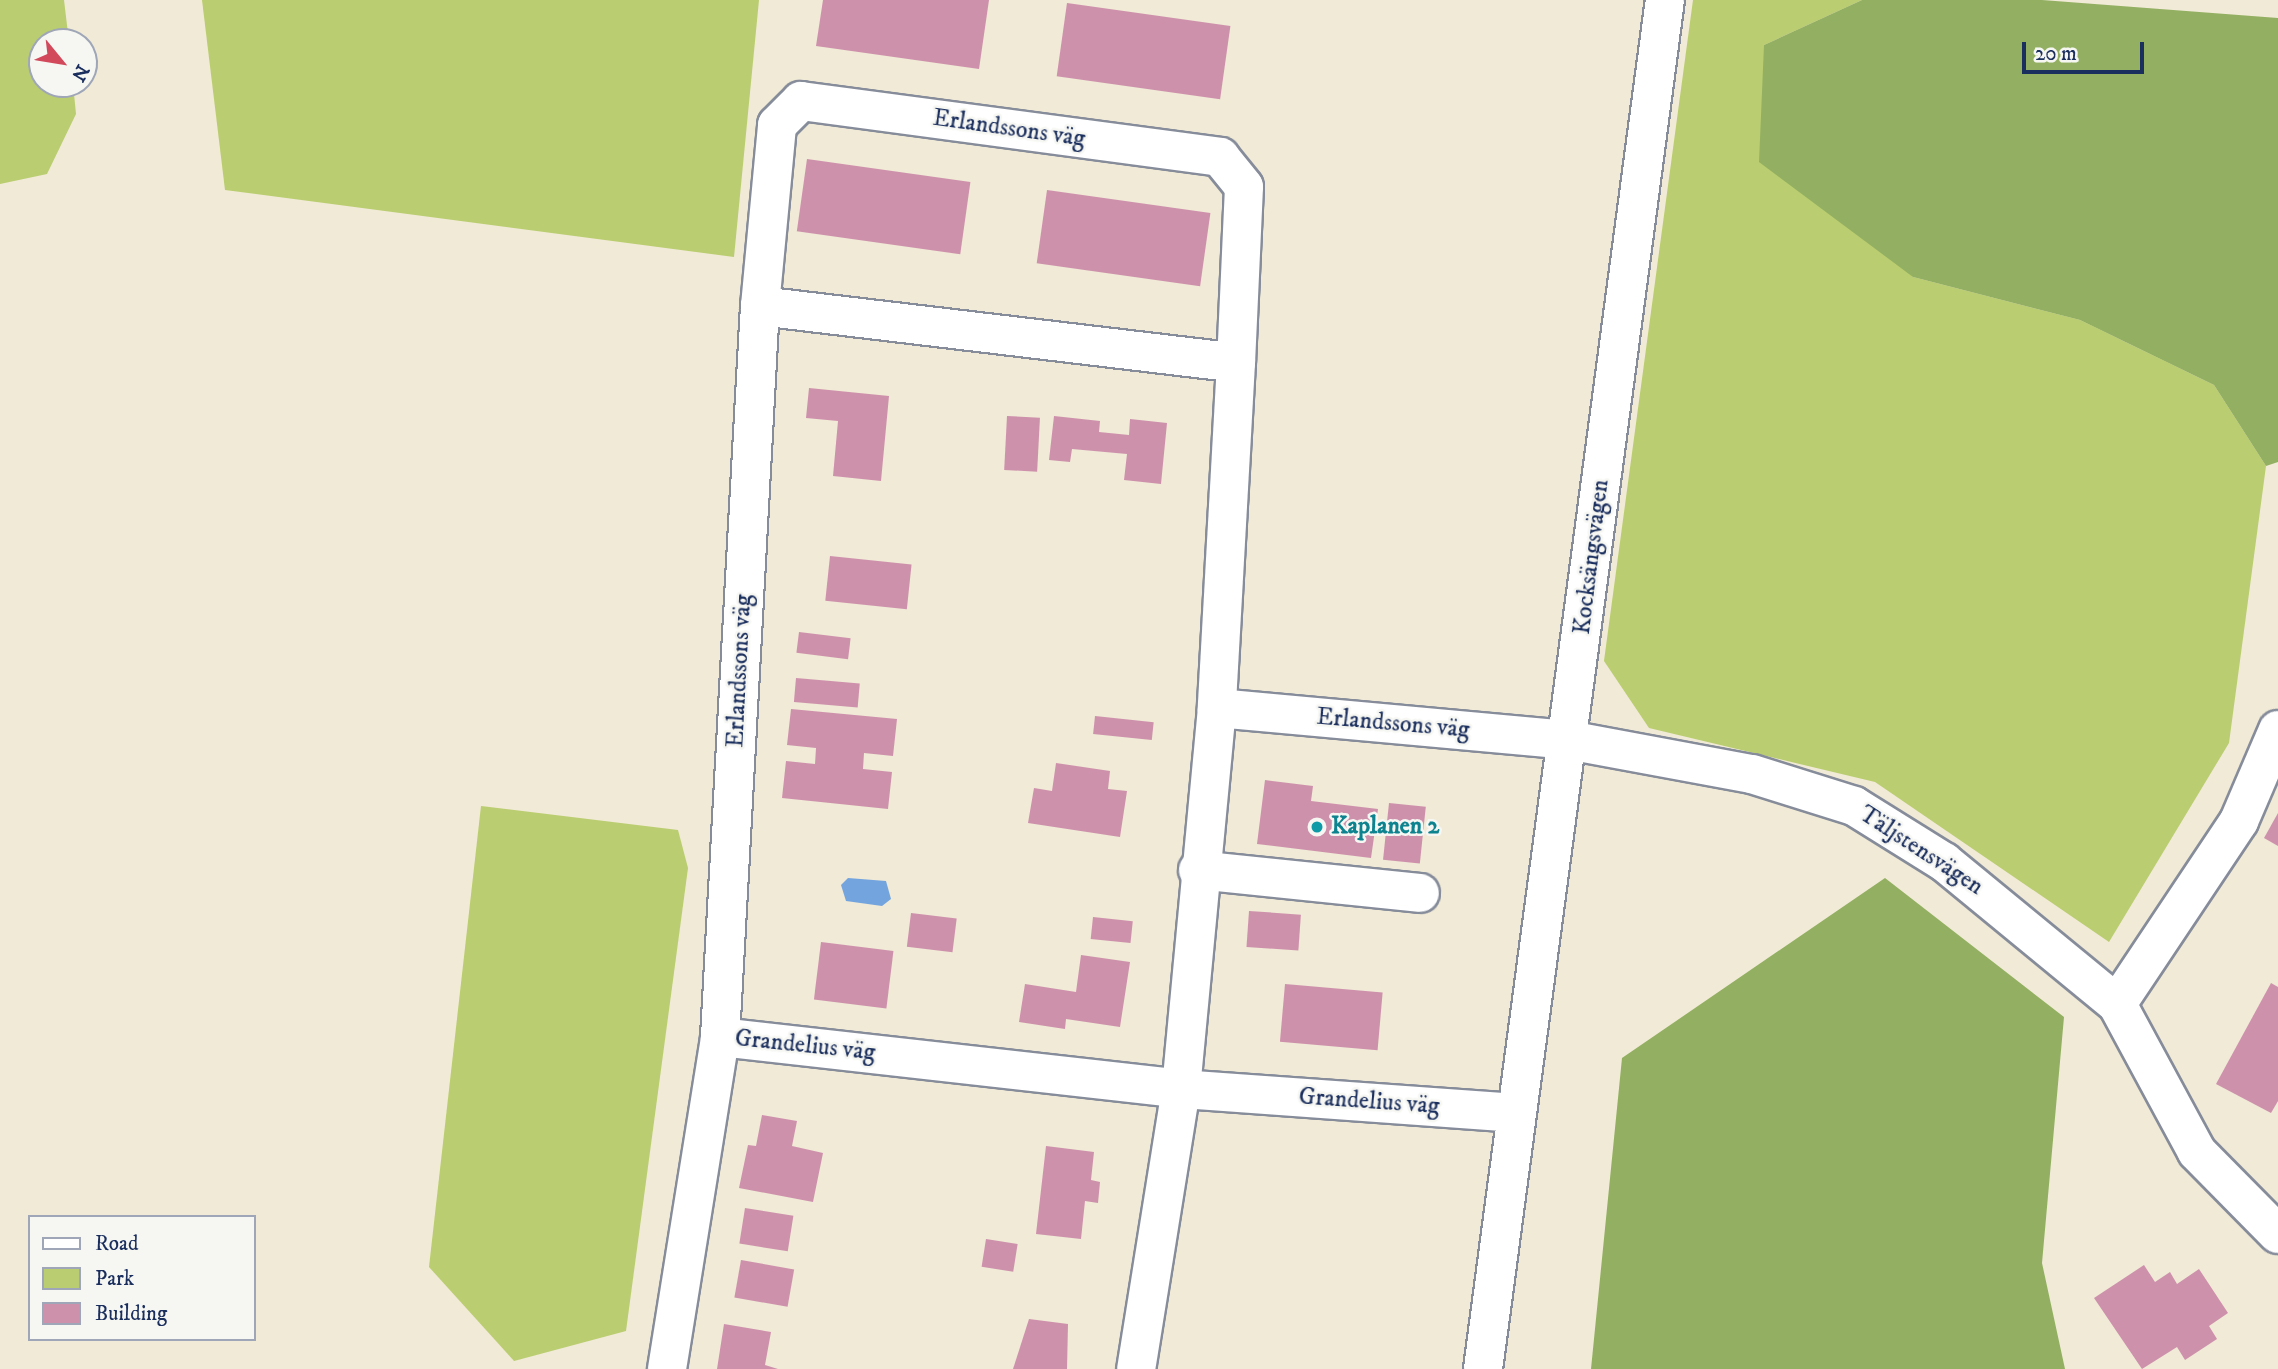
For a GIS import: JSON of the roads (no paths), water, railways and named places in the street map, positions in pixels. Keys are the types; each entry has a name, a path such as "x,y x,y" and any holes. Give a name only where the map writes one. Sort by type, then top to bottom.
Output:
{"street":[{"name":"Kocksängsvägen","path":"1483,1369 1665,0"},
{"name":"Erlandssons väg","path":"720,1037 760,306 777,125 801,101 1220,157 1244,187 1237,363 1217,708 1198,870 1181,1089"},
{"path":"760,306 1237,363"},
{"name":"Erlandssons väg","path":"1217,708 1568,740"},
{"path":"2117,1004 2239,821 2278,730"},
{"name":"Täljstensvägen","path":"1568,740 1752,774 1854,806 1944,862 2117,1004 2197,1152 2278,1234"},
{"path":"1198,870 1420,893"},
{"name":"Grandelius väg","path":"667,1369 720,1037 1181,1089 1515,1113"},
{"path":"1136,1369 1181,1089"}],"water":[{"path":"848,878 886,881 891,899 882,906 846,901 841,885"}],"place":[{"name":"Kaplanen 2","path":"1317,827"}]}
